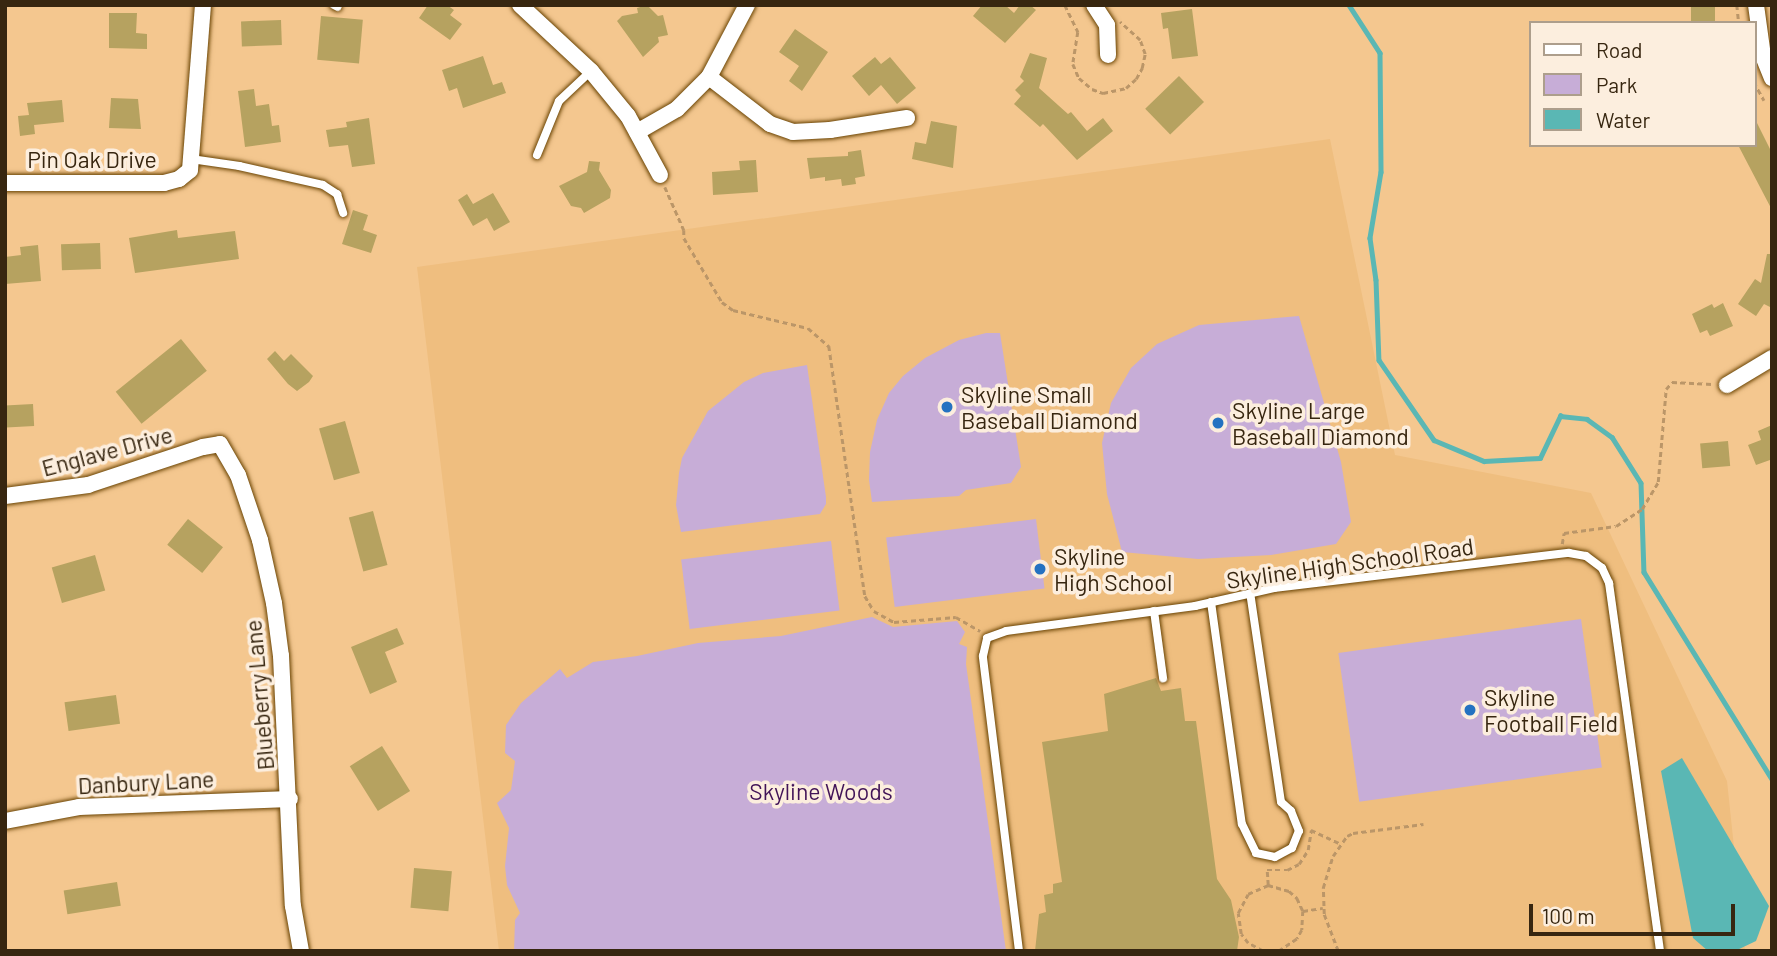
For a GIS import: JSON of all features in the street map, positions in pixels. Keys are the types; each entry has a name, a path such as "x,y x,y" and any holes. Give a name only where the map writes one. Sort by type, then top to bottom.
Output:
{"street":[{"path":"191,159 203,5"},
{"path":"520,5 591,71 637,132 660,175"},
{"path":"637,132 677,109 709,77 747,5"},
{"path":"1094,5 1107,25 1108,55"},
{"path":"1756,5 1763,56 1772,78"},
{"path":"709,77 770,124 793,132 830,130 907,118"},
{"name":"Pin Oak Drive","path":"5,183 164,183 179,179 190,170 191,159"},
{"path":"1727,385 1772,358"},
{"name":"Englave Drive","path":"5,496 88,485 203,447 220,444"},
{"name":"Blueberry Lane","path":"220,444 242,487 260,540 274,603 281,656 290,799 293,906 301,951"},
{"name":"Danbury Lane","path":"5,821 79,807 290,799"}],"lane":[{"path":"537,155 559,101 591,71"},
{"path":"191,159 239,166 323,185 337,194 343,213"},
{"name":"Skyline High School Road","path":"987,638 1006,631 1154,611 1250,593 1562,554 1586,556 1602,568 1609,583 1660,951"},
{"path":"1211,602 1242,824 1256,853 1275,857 1293,848 1299,831 1291,811 1281,802 1250,593"},
{"path":"1154,611 1163,677"},
{"path":"987,638 983,656 1019,951"}],"path":[{"path":"1756,86 1763,100"},
{"path":"670,197 684,230 684,238 707,281 722,302 733,310 808,328 829,346 865,596 874,611 894,622 956,617 972,623 987,638"},
{"path":"1562,554 1564,533 1616,526 1642,509 1658,482 1666,388 1672,382 1727,385"},
{"path":"1338,951 1323,908 1324,888 1333,856 1341,844 1353,833 1423,824"},
{"path":"1268,885 1268,870 1287,870 1299,864 1308,850 1311,830 1341,844"},
{"path":"1263,951 1248,943 1241,934 1237,913 1248,894 1268,885 1289,891 1297,898 1303,911 1302,930 1297,939 1279,951"},
{"path":"1303,911 1323,908"},
{"path":"1579,951 1588,951"}],"shaded area":[{"name":"Skyline High School","path":"1330,139 1395,455 1591,493 1727,781 1745,951 499,951 417,267"}],"green space":[{"name":"Skyline Large Baseball Diamond","path":"1299,316 1341,462 1351,522 1336,544 1271,555 1198,559 1122,552 1107,494 1102,443 1111,403 1131,368 1157,344 1199,325"},
{"name":"Skyline Small Baseball Diamond","path":"986,333 1000,333 1021,467 1011,483 966,490 959,496 872,502 869,480 870,452 877,420 889,393 903,376 925,358 959,340"},
{"path":"807,365 826,497 826,504 820,514 681,532 676,505 682,458 708,411 744,382 763,373"},
{"path":"1036,519 1045,588 895,607 886,537"},
{"path":"831,541 840,610 690,629 681,559"},
{"name":"Skyline Woods","path":"872,617 893,627 957,621 965,632 959,644 967,647 966,664 1006,951 514,951 515,920 520,913 507,885 505,866 509,828 497,803 511,790 515,761 505,753 506,725 521,703 560,669 567,678 593,662 698,643 781,636"},
{"name":"Skyline Football Field","path":"1581,619 1602,768 1359,802 1338,653"}],"water":[{"path":"1682,758 1769,906 1756,941 1735,951 1708,951 1693,938 1661,771"}],"building":[{"path":"428,5 447,5 454,10 450,15 462,24 450,40 419,18"},
{"path":"647,5 658,16 663,15 668,35 658,37 659,42 643,57 617,21 622,16 638,13 637,8"},
{"path":"982,5 1005,5 1014,13 1020,5 1030,5 1036,10 1005,43 973,16"},
{"path":"1691,5 1715,5 1715,21 1691,21"},
{"path":"1192,9 1198,56 1172,59 1168,28 1163,29 1161,13"},
{"path":"109,13 137,13 136,33 147,34 147,49 109,48"},
{"path":"321,16 363,20 359,63 317,60"},
{"path":"281,20 282,45 242,46 241,21"},
{"path":"795,29 828,52 802,91 789,81 799,66 779,52"},
{"path":"1030,53 1047,58 1039,88 1068,114 1071,112 1087,131 1103,118 1113,131 1077,160 1043,124 1040,127 1014,104 1021,96 1015,90 1024,81 1020,77"},
{"path":"483,56 493,85 502,82 506,93 463,108 457,88 449,91 442,70"},
{"path":"875,57 881,64 890,57 916,88 897,104 881,85 869,96 852,76"},
{"path":"1179,76 1204,102 1170,135 1145,109"},
{"path":"254,89 256,106 269,104 272,126 279,125 281,142 245,147 238,91"},
{"path":"111,98 138,99 141,129 109,128"},
{"path":"62,100 64,122 34,125 35,134 20,136 18,116 29,115 27,103"},
{"path":"369,118 375,164 352,167 348,145 329,147 326,130 347,127 346,122"},
{"path":"931,121 957,126 953,168 912,159 915,142 926,144"},
{"path":"1756,121 1772,153 1772,210 1739,147 1756,147"},
{"path":"861,150 865,176 855,178 856,184 842,186 841,179 825,181 825,177 810,179 807,158 848,156 848,152"},
{"path":"756,160 758,192 713,195 712,172 740,170 739,161"},
{"path":"589,161 600,162 599,170 611,190 610,198 584,213 581,208 571,206 559,186 587,172"},
{"path":"493,193 510,222 494,231 487,218 473,226 458,200 467,194 473,204"},
{"path":"353,210 368,215 363,230 377,235 371,253 342,244"},
{"path":"177,230 178,238 235,231 239,259 135,273 129,238"},
{"path":"100,243 101,269 62,270 61,244"},
{"path":"38,245 41,281 5,284 5,257 21,255 20,247"},
{"path":"1767,254 1772,254 1772,308 1764,304 1756,316 1738,304 1755,279 1761,283"},
{"path":"1723,303 1733,326 1710,336 1707,330 1700,333 1692,314 1712,304 1714,308"},
{"path":"181,339 207,371 142,424 116,392"},
{"path":"275,351 284,361 291,354 313,376 309,382 297,391 288,384 267,359"},
{"path":"33,404 34,426 6,427 5,405"},
{"path":"345,421 360,473 334,480 319,428"},
{"path":"1772,425 1772,464 1770,460 1756,465 1748,445 1761,440 1758,431"},
{"path":"1728,441 1730,466 1702,468 1700,443"},
{"path":"373,511 387,565 363,572 349,517"},
{"path":"188,519 223,547 202,573 167,545"},
{"path":"95,555 105,591 62,603 52,567"},
{"path":"397,628 404,644 385,652 397,682 370,694 351,647"},
{"path":"1156,678 1161,691 1181,688 1185,721 1196,721 1217,879 1231,900 1239,937 1237,951 1035,951 1039,914 1046,912 1044,895 1053,893 1053,884 1062,882 1042,742 1108,731 1104,694"},
{"path":"116,695 120,724 69,731 65,702"},
{"path":"382,746 410,791 378,811 350,766"},
{"path":"414,868 452,871 448,911 411,908"},
{"path":"117,882 121,906 67,914 64,890"}],"waterway":[{"path":"1349,5 1380,53 1381,172 1370,238 1376,280 1379,360 1434,440 1484,461 1540,458 1560,416 1587,419 1612,437 1641,483 1644,572 1772,779"}],"place":[{"name":"Skyline Small Baseball Diamond","path":"947,407"},
{"name":"Skyline Large Baseball Diamond","path":"1218,423"},
{"name":"Skyline High School","path":"1040,569"},
{"name":"Skyline Football Field","path":"1470,710"}]}
